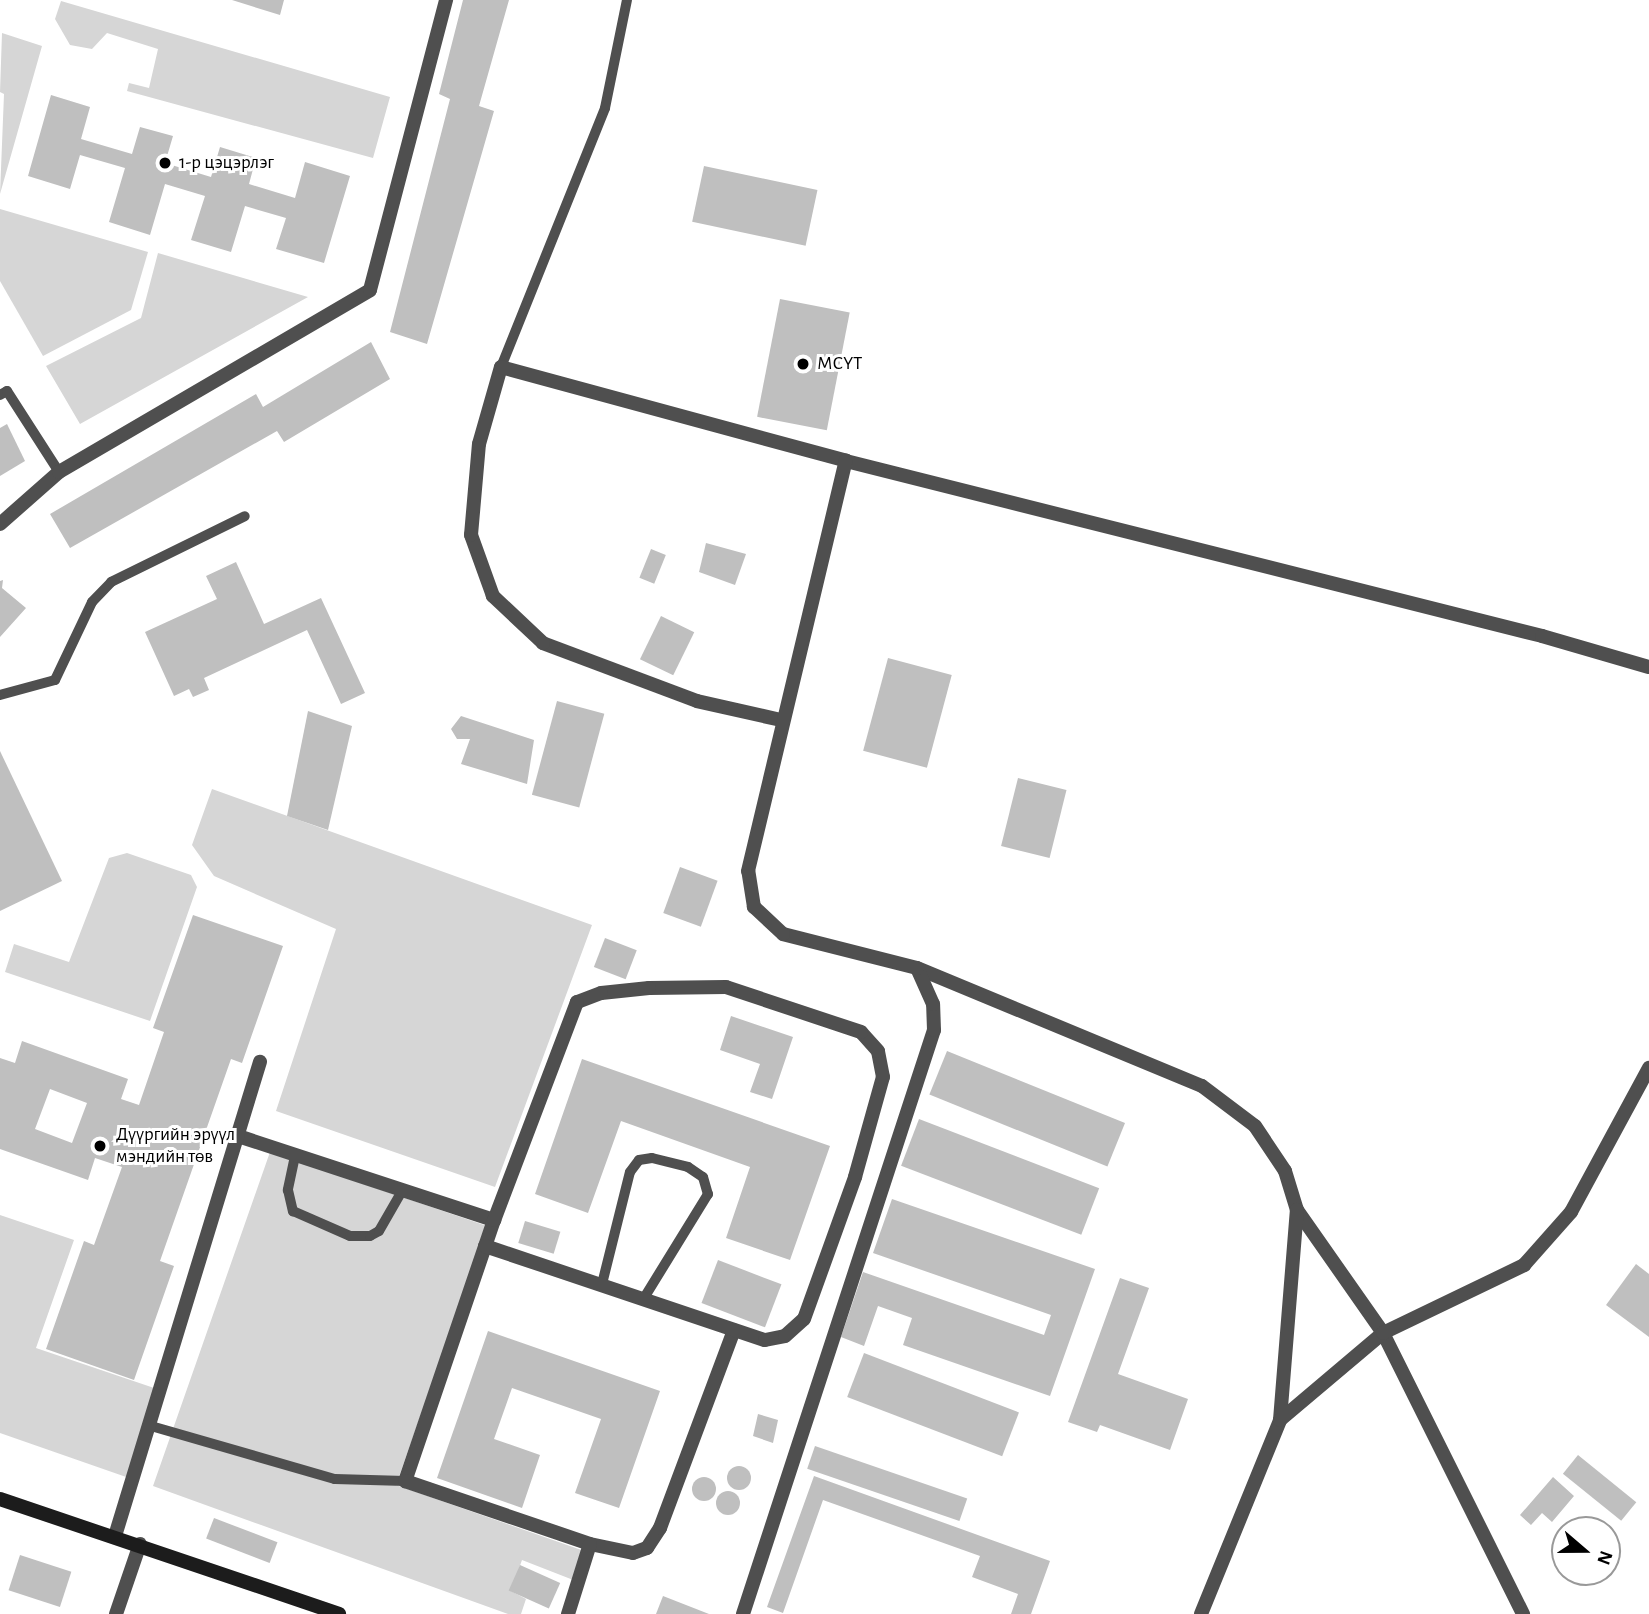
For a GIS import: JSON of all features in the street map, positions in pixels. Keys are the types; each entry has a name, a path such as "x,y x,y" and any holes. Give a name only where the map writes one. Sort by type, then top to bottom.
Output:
{"street":[{"path":"0,524 59,472 370,290 446,0"},
{"path":"781,720 696,701 542,643 493,596 471,535 479,443 501,367 846,460 1542,636 1649,667"},
{"path":"846,460 781,720 748,871 754,908 783,934 917,968 1202,1086 1255,1126 1285,1171 1297,1210 1383,1333 1523,1614"},
{"path":"743,1614 934,1030 933,1004 917,968"},
{"path":"485,1246 644,1297 765,1340 785,1336 803,1319 855,1177 883,1077 878,1051 860,1032 726,987 649,988 601,993 577,1002 569,1013 494,1220 485,1246 405,1481 590,1544 633,1553 647,1548 660,1528 734,1330"},
{"path":"115,1536 151,1426 167,1357 260,1062"},
{"path":"1280,1420 1383,1333 1524,1265 1571,1212 1649,1068"},
{"path":"235,1135 494,1220"},
{"path":"1201,1614 1280,1420 1297,1210"},
{"path":"0,1499 140,1544 339,1614"},
{"path":"116,1614 140,1544"},
{"path":"568,1614 590,1544"}],"lane":[{"path":"501,367 604,108 627,0"},
{"path":"0,396 7,391 59,472"},
{"path":"0,695 55,680 92,602 111,582 244,516"},
{"path":"295,1156 288,1190 293,1210 350,1236 370,1236 379,1231 402,1191"},
{"path":"601,1284 630,1172 639,1160 652,1158 688,1167 703,1177 708,1194 671,1260 644,1297"},
{"path":"151,1426 335,1479 405,1481"}],"shaded area":[{"path":"61,1 390,97 373,158 127,91 129,83 149,88 158,49 107,33 92,49 70,45 55,19"},
{"path":"2,33 42,46 0,194 4,94 0,92"},
{"path":"0,209 148,252 131,310 43,356 0,281"},
{"path":"158,253 308,297 80,424 46,366 141,318"},
{"path":"212,789 592,925 495,1187 276,1111 336,929 214,876 192,845"},
{"path":"127,853 191,875 197,887 150,1021 5,972 14,944 69,962 109,858"},
{"path":"270,1152 487,1226 396,1485 590,1553 581,1583 522,1560 511,1591 526,1599 521,1614 508,1614 153,1486"},
{"path":"0,1215 74,1240 36,1348 160,1390 129,1478 0,1433"}],"building":[{"path":"232,0 284,0 280,15"},
{"path":"463,0 509,0 479,106 494,111 427,344 390,332 450,99 439,94"},
{"path":"51,95 90,107 81,139 132,154 140,127 173,136 165,163 211,177 220,147 256,158 249,184 295,198 305,162 350,176 324,263 276,249 286,218 245,206 231,252 191,240 205,196 165,184 150,235 109,222 125,168 80,155 70,189 28,176"},
{"path":"704,166 817,190 806,246 692,222"},
{"name":"МСҮТ","path":"780,299 850,313 827,430 757,417"},
{"path":"371,342 390,379 284,442 277,431 70,548 50,514 256,394 263,407"},
{"path":"7,424 25,461 0,476 0,428"},
{"path":"706,543 746,554 735,585 699,572"},
{"path":"651,549 666,555 654,584 639,578"},
{"path":"236,562 264,624 321,598 365,693 341,704 307,630 204,678 209,690 193,697 189,689 174,696 145,632 217,599 206,576"},
{"path":"3,580 2,588 26,608 0,637 0,581"},
{"path":"661,616 694,632 673,675 640,659"},
{"path":"888,658 952,675 927,768 863,751"},
{"path":"557,701 604,714 579,807 532,795"},
{"path":"308,711 352,726 328,830 287,816"},
{"path":"461,716 534,740 527,784 461,764 470,739 457,739 451,729"},
{"path":"0,751 62,881 0,911"},
{"path":"1018,778 1067,790 1050,858 1001,846"},
{"path":"680,867 718,881 701,927 663,913"},
{"name":"Дүүргийн эрүүл мэндийн төв","path":"193,915 283,946 242,1063 231,1059 160,1261 174,1266 134,1380 46,1349 84,1241 94,1245 122,1167 95,1158 88,1180 0,1149 0,1058 15,1063 22,1041 128,1079 121,1099 139,1105 164,1032 153,1028","holes":["50,1089 87,1103 72,1143 35,1129"]},
{"path":"605,938 637,950 626,979 594,967"},
{"path":"731,1016 793,1037 772,1099 750,1092 760,1064 720,1050"},
{"path":"947,1051 1125,1123 1107,1167 929,1095"},
{"path":"582,1059 830,1146 790,1260 726,1238 750,1167 621,1121 588,1213 535,1194"},
{"path":"919,1119 1099,1188 1081,1235 901,1166"},
{"path":"892,1199 1095,1269 1050,1396 903,1345 912,1318 878,1306 864,1346 841,1337 863,1272 1044,1335 1051,1315 873,1253"},
{"path":"525,1221 560,1232 554,1254 518,1243"},
{"path":"718,1260 781,1284 765,1327 702,1303"},
{"path":"1636,1264 1649,1274 1649,1337 1606,1305"},
{"path":"1120,1278 1149,1288 1118,1374 1188,1399 1170,1450 1100,1425 1097,1432 1068,1422"},
{"path":"488,1331 660,1391 619,1508 575,1493 601,1419 512,1388 494,1439 540,1455 522,1508 437,1478"},
{"path":"864,1353 1019,1412 1002,1456 847,1397"},
{"path":"758,1414 778,1420 773,1443 753,1436"},
{"path":"815,1446 967,1498 959,1521 807,1469"},
{"path":"1578,1455 1636,1502 1621,1521 1621,1516 1615,1516 1563,1474"},
{"path":"739,1466 748,1469 751,1478 748,1487 739,1490 730,1487 727,1478 730,1469"},
{"path":"814,1476 1050,1561 1031,1614 1011,1614 1018,1594 972,1577 980,1556 823,1500 783,1613 767,1607"},
{"path":"704,1477 713,1480 716,1489 713,1498 704,1501 695,1498 692,1489 695,1480"},
{"path":"1553,1477 1574,1496 1557,1516 1551,1516 1551,1521 1542,1513 1531,1525 1520,1515"},
{"path":"728,1491 737,1494 740,1503 737,1512 728,1515 719,1512 716,1503 719,1494"},
{"path":"214,1518 277,1542 270,1563 206,1539"},
{"path":"20,1555 71,1572 60,1607 9,1590"},
{"path":"520,1565 560,1583 549,1608 509,1591"},
{"path":"663,1596 709,1614 656,1614"}],"place":[{"name":"1-р цэцэрлэг","path":"165,163"},
{"name":"МСҮТ","path":"803,364"},
{"name":"Дүүргийн эрүүл мэндийн төв","path":"100,1146"}]}
